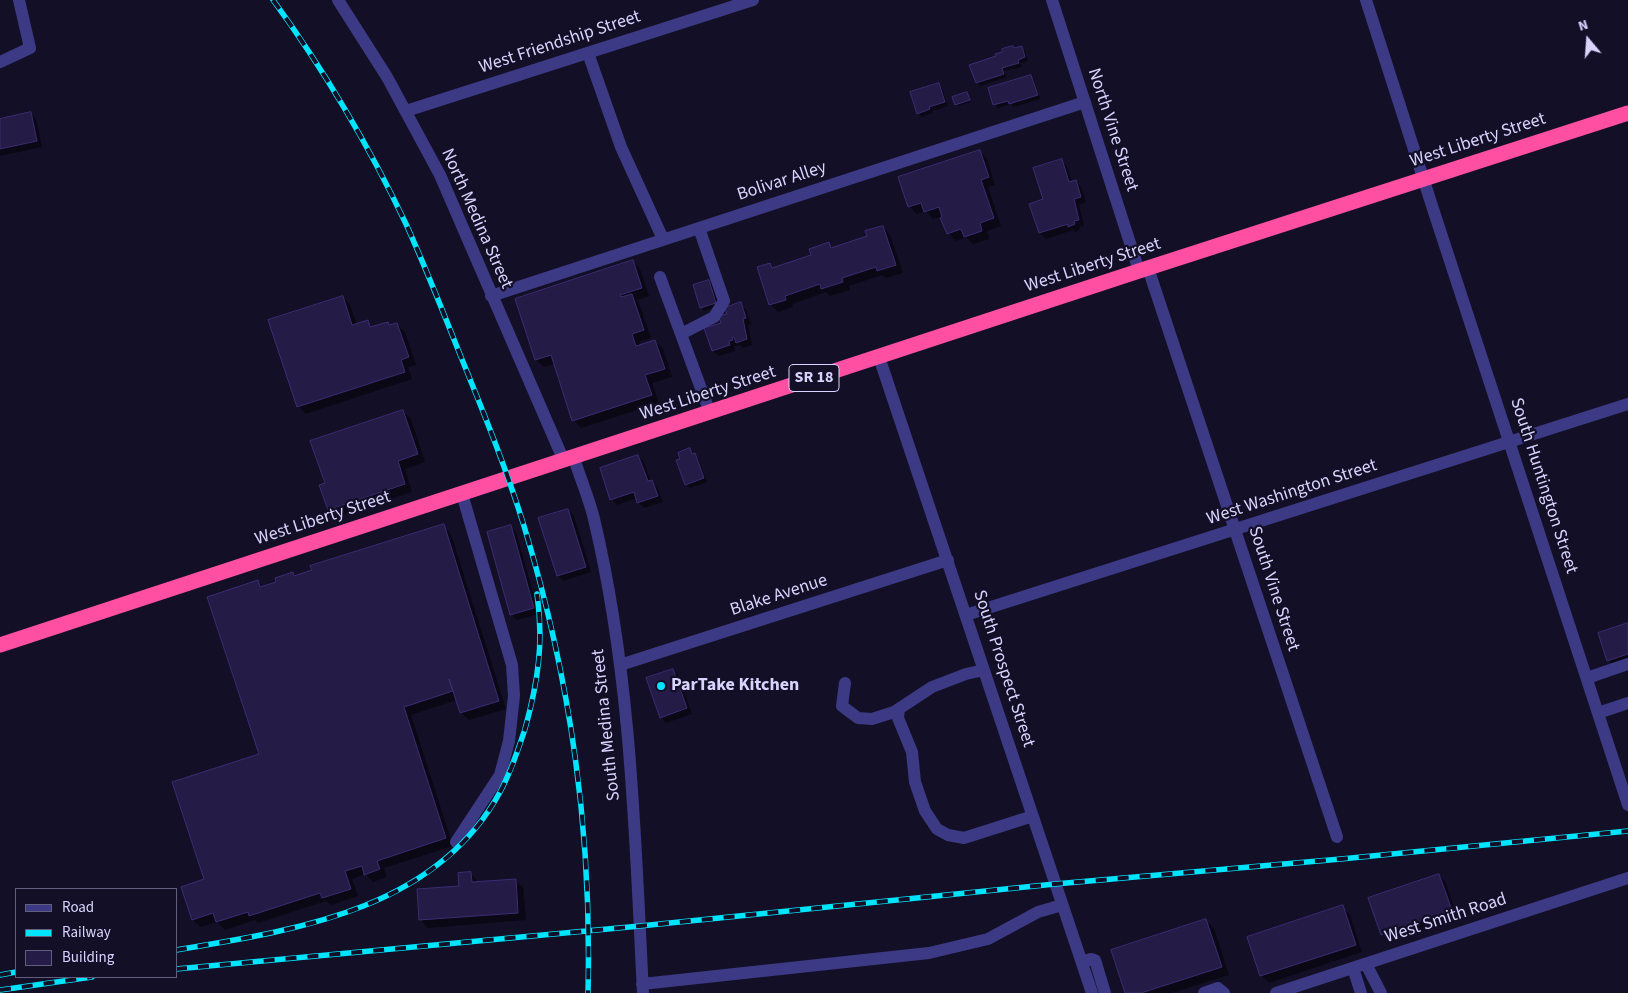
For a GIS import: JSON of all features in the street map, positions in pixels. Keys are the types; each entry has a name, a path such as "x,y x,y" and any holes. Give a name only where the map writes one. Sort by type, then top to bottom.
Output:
{"highway":[{"name":"West Liberty Street","path":"0,645 1628,112"}],"street":[{"path":"0,62 30,48 20,0"},
{"name":"North Medina Street","path":"338,0 387,77 440,175 491,296 569,459"},
{"name":"West Friendship Street","path":"406,111 753,0"},
{"name":"North Vine Street","path":"1052,0 1085,102 1144,269"},
{"name":"South Huntington Street","path":"1366,0 1422,179 1628,805"},
{"path":"588,53 621,147 663,240"},
{"name":"Bolivar Alley","path":"491,296 1085,102"},
{"path":"681,334 714,317 724,302 699,228"},
{"name":"South Vine Street","path":"1144,269 1235,530 1337,837"},
{"path":"660,276 710,413"},
{"name":"South Prospect Street","path":"879,357 1092,993"},
{"name":"West Washington Street","path":"966,615 1628,404"},
{"name":"South Medina Street","path":"569,459 594,517 606,573 620,665 628,730 634,817 642,988"},
{"path":"456,842 500,775 509,741 514,696 512,665 462,494"},
{"name":"Blake Avenue","path":"620,665 948,560"},
{"path":"1587,678 1628,664"},
{"path":"845,683 842,706 858,718 872,719 894,712 932,687 966,674 984,670"},
{"path":"1598,713 1628,703"},
{"path":"899,709 898,718 912,752 915,782 925,811 937,829 948,835 964,838 1033,816"},
{"name":"West Smith Road","path":"1278,993 1628,878"},
{"path":"642,988 929,953 988,939 1038,912 1062,905"},
{"path":"1082,962 1091,959 1095,960 1105,993"},
{"path":"1366,964 1381,993"},
{"path":"1353,968 1361,993"},
{"path":"1204,993 1218,988 1224,993"}],"building":[{"path":"1013,46 1014,48 1022,46 1025,57 1018,60 1019,63 1002,68 1004,74 976,83 969,65 996,56 995,54 1002,52 1002,49"},
{"path":"1031,75 1038,95 1009,104 1008,101 993,105 988,88"},
{"path":"939,83 945,102 929,107 930,109 917,114 910,92"},
{"path":"967,92 970,100 955,105 952,97"},
{"path":"31,112 37,141 0,149 0,119"},
{"path":"980,150 989,177 981,180 994,218 980,223 982,231 964,237 961,229 947,234 940,218 942,217 939,207 924,212 921,203 908,207 898,177"},
{"path":"1062,159 1069,182 1076,180 1081,197 1074,199 1079,220 1074,221 1075,224 1068,227 1068,224 1039,233 1029,204 1043,199 1033,168"},
{"path":"883,226 896,265 877,271 876,267 842,278 843,282 821,289 820,284 785,296 786,300 769,305 757,267 770,263 772,268 811,255 809,249 829,242 831,248 867,236 865,231"},
{"path":"633,260 642,288 620,295 621,297 632,294 644,330 632,334 636,346 655,340 665,369 645,375 652,395 572,421 551,355 535,360 515,299"},
{"path":"709,280 716,303 700,308 693,285"},
{"path":"343,296 352,325 368,320 370,327 388,322 389,325 397,323 409,357 401,360 405,372 297,407 268,320"},
{"path":"741,302 746,318 743,319 747,339 736,343 734,337 732,338 733,340 729,341 730,345 712,351 704,328 721,323 718,316 727,314 725,308"},
{"path":"403,410 418,454 398,461 405,484 328,510 319,485 325,483 310,441"},
{"path":"690,448 692,454 695,453 704,478 685,485 676,460 680,459 678,453"},
{"path":"638,455 648,481 652,480 658,496 637,503 634,492 610,500 600,468"},
{"path":"568,509 586,567 557,576 538,518"},
{"path":"444,524 499,701 460,713 453,691 404,707 446,838 377,861 380,869 364,875 362,866 345,871 351,889 322,898 320,893 249,916 248,912 216,922 213,913 192,920 181,887 204,879 172,782 259,754 207,597 258,580 260,587 276,582 275,578 293,572 294,576 312,570 310,566"},
{"path":"511,525 534,608 510,615 487,532"},
{"path":"1628,623 1628,654 1607,661 1598,633"},
{"path":"673,669 687,708 660,718 646,678"},
{"path":"471,872 472,882 516,879 518,913 419,920 417,889 459,886 458,873"},
{"path":"1439,874 1452,910 1381,935 1368,898"},
{"path":"1343,905 1356,945 1260,976 1247,937"},
{"path":"1206,919 1222,967 1141,993 1125,993 1111,950"}],"railway":[{"path":"273,0 345,109 377,166 406,224 485,417 524,526 554,642 566,699 575,757 586,873 588,993"},
{"path":"178,950 268,933 314,922 359,908 401,889 439,864 473,832 500,792 514,761 525,729 533,695 540,645 537,594"},
{"path":"178,969 1628,831"},
{"path":"0,975 15,972"},
{"path":"0,990 85,978"}],"place":[{"name":"ParTake Kitchen","path":"661,686"}]}
